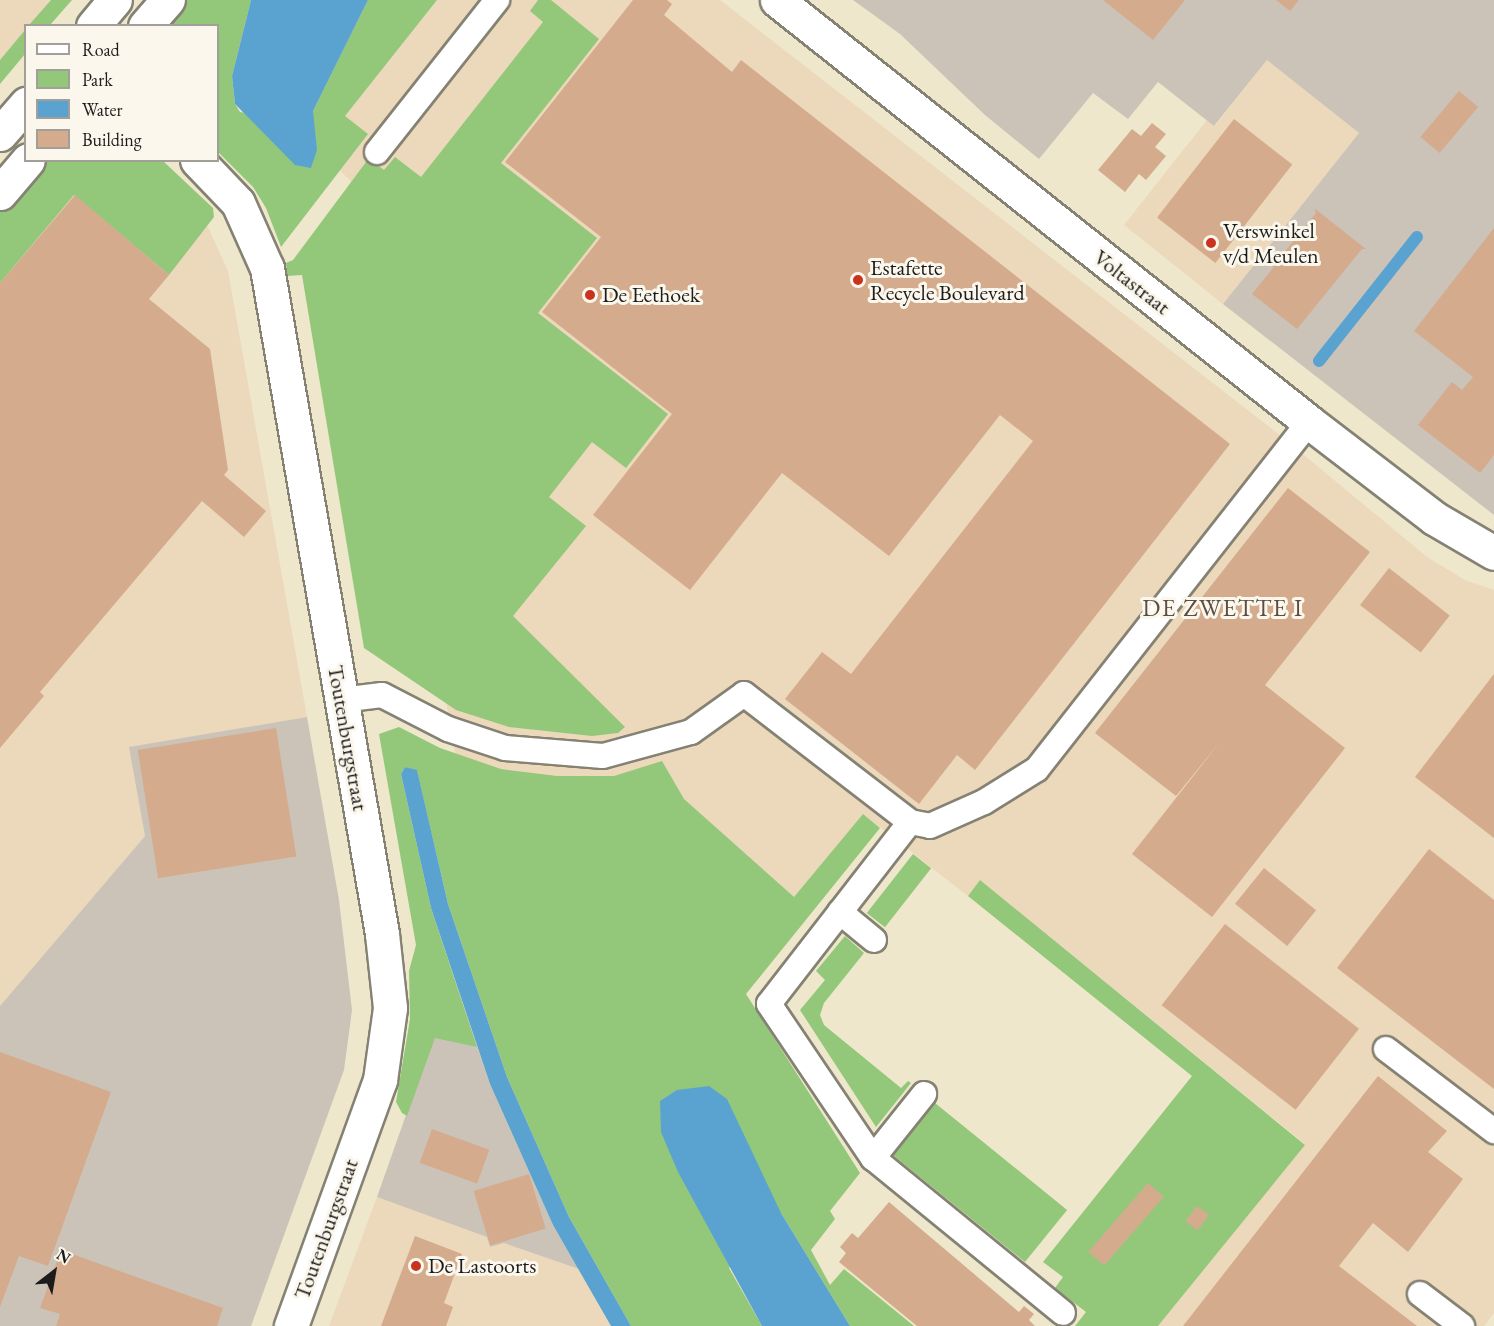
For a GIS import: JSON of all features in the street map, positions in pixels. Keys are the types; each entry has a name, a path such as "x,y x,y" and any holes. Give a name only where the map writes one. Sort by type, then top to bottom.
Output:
{"street":[{"path":"95,24 115,0"},
{"path":"147,24 168,0"},
{"name":"Voltastraat","path":"777,0 1309,422 1434,518 1494,553"},
{"path":"0,134 24,106"},
{"path":"0,194 26,162"},
{"name":"Toutenburgstraat","path":"198,162 238,203 267,268 382,934 390,1008 380,1080 291,1326"}],"lane":[{"path":"377,152 497,0"},
{"path":"341,700 382,695 448,729 505,748 603,756 691,732 744,694 910,822 930,826 984,802 1037,769 1309,422"},
{"path":"910,822 769,1004 873,1158 1063,1313"},
{"path":"840,912 874,940"},
{"path":"1386,1049 1494,1131"},
{"path":"873,1158 924,1094"},
{"path":"1420,1294 1462,1326"}],"shaded area":[{"path":"0,0 51,0 31,24 24,24 24,32 0,60"},
{"path":"279,0 720,0 1281,436 1427,557 1465,580 1494,590 1494,1313 1484,1326 1158,1326 1305,1144 980,880 968,896 863,814 701,1011 467,821 356,186 258,91"},
{"path":"853,0 1494,0 1494,515 1223,304 1359,133 1267,60 1214,126 1158,82 1128,119 1093,93 1039,159 985,115 900,34"},
{"path":"1267,60 1359,133 1223,304 1124,225 1207,120 1215,126"},
{"path":"128,162 131,162 208,227 228,271 307,717 130,747 145,836 0,1006 0,236"},
{"path":"307,717 339,900 352,1010 344,1070 251,1326 0,1326 0,1006 145,836 129,747"},
{"path":"454,979 490,1084 553,1225 579,1269 504,1243 490,1247 487,1237 377,1197"},
{"path":"377,1197 579,1269 611,1326 329,1326"}],"green space":[{"path":"51,0 72,0 51,24 30,24"},
{"path":"178,0 251,0 232,76 235,104 240,112 313,124 313,111 368,0 437,0 345,116 368,134 281,247 266,208 253,187 219,153 219,24 160,24"},
{"path":"538,0 551,0 599,39 501,163 597,238 538,313 668,414 626,468 592,442 549,497 586,526 513,616 625,727 618,733 592,736 509,727 456,710 364,648 302,275 287,276 286,263 293,260 369,158 384,170 395,157 421,177 543,22 530,11"},
{"path":"24,31 24,55 0,84 0,60"},
{"path":"42,162 164,162 213,208 214,217 169,275 74,195 0,283 0,212"},
{"path":"399,727 440,748 501,769 557,776 614,776 662,761 684,799 794,897 863,814 880,828 746,994 860,1173 830,1211 835,1219 811,1250 830,1285 844,1269 914,1326 850,1326 781,1213 729,1268 762,1326 631,1326 569,1217 507,1077 448,904 417,771 405,767 401,774 431,908 477,1047 435,1038 407,1116 402,1113 396,1102 410,1019 409,971 416,945 379,734"},
{"path":"913,854 931,868 885,927 867,913"},
{"path":"980,880 1305,1145 1158,1326 1075,1326 1086,1312 1055,1288 1063,1277 1043,1262 1192,1076 968,896"},
{"path":"845,936 864,953 824,1003 820,1015 824,1025 901,1088 908,1081 911,1083 876,1127 800,1010 825,980 816,971"},
{"path":"935,1103 1067,1210 1025,1262 893,1155"}],"water":[{"path":"251,0 368,0 313,111 317,150 311,168 295,165 235,104 232,76"},
{"path":"405,767 417,770 448,904 507,1077 569,1217 631,1326 611,1326 553,1225 490,1084 431,908 401,774"},
{"path":"709,1086 727,1099 781,1213 850,1326 762,1326 678,1172 661,1132 660,1101 677,1090"}],"building":[{"path":"633,0 667,0 672,4 664,15 732,72 741,60 1230,444 975,770 957,755 919,804 785,699 822,652 851,674 1033,441 1000,415 889,556 782,473 690,590 593,515 672,414 542,312 601,237 505,162"},
{"path":"1103,0 1185,0 1153,40"},
{"path":"1276,0 1299,0 1290,11"},
{"path":"1459,91 1478,107 1440,153 1420,137"},
{"path":"1234,119 1292,165 1215,263 1157,218"},
{"path":"1152,123 1166,134 1155,147 1166,156 1146,180 1139,174 1125,192 1098,170 1132,129 1141,136"},
{"path":"75,195 169,275 149,299 210,349 228,470 224,475 266,511 244,537 202,501 40,692 44,696 0,748 0,283"},
{"path":"1314,208 1366,249 1362,249 1297,329 1252,294 1273,268 1271,263 1274,265 1316,213"},
{"path":"1494,228 1494,455 1480,473 1418,425 1452,382 1462,390 1473,377 1414,331"},
{"path":"1288,488 1370,552 1265,685 1345,748 1212,917 1132,854 1220,742 1176,796 1095,733"},
{"path":"1389,568 1450,615 1421,652 1360,605"},
{"path":"1494,674 1494,838 1415,777"},
{"path":"276,728 296,856 158,878 138,750"},
{"path":"1429,849 1494,900 1494,1089 1337,968"},
{"path":"1264,868 1316,910 1287,946 1235,904"},
{"path":"1225,924 1359,1029 1296,1110 1162,1005"},
{"path":"0,1052 111,1092 48,1266 19,1256 0,1307"},
{"path":"1378,1076 1447,1131 1428,1152 1463,1179 1408,1252 1373,1223 1339,1266 1417,1326 1183,1326"},
{"path":"432,1129 489,1150 477,1184 420,1163"},
{"path":"529,1174 546,1229 490,1245 474,1191"},
{"path":"1148,1183 1164,1197 1104,1265 1088,1252"},
{"path":"889,1202 1019,1312 1024,1306 1034,1314 1029,1320 1035,1326 917,1326 839,1262 846,1253 840,1247 852,1233 858,1238"},
{"path":"1197,1206 1209,1215 1198,1230 1186,1221"},
{"path":"415,1236 462,1254 444,1303 453,1307 446,1326 381,1326"},
{"path":"61,1250 223,1308 217,1326 56,1326 60,1314 40,1308"}],"waterway":[{"path":"1319,361 1417,237"}],"place":[{"name":"Verswinkel v/d Meulen","path":"1211,243"},
{"name":"Estafette Recycle Boulevard","path":"858,280"},
{"name":"De Eethoek","path":"590,295"},
{"name":"De Lastoorts","path":"416,1266"}],"district":[{"name":"DE ZWETTE I","path":"1223,608"}]}
